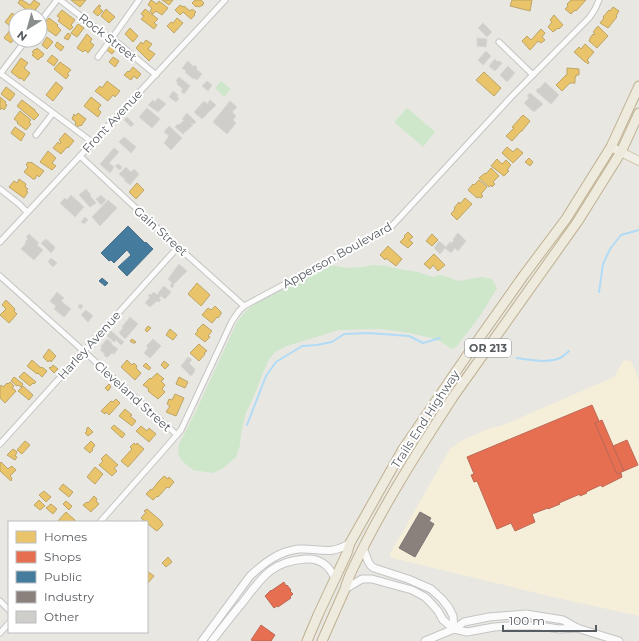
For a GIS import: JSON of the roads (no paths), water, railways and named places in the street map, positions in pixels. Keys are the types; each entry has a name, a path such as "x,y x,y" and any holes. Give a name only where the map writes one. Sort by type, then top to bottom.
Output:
{"highway":[{"name":"Trails End Highway","path":"307,641 348,553 350,543 403,449 524,275 566,219 611,147 639,86"},
{"name":"Trails End Highway","path":"322,641 345,589 346,582 387,503 434,427 479,360 564,241 599,189 621,152 639,114"}],"main road":[{"path":"611,147 639,161"},
{"path":"202,641 250,576 269,560 288,551 298,549 333,551 350,543"},
{"path":"363,548 371,566 420,584 437,593 449,608 453,616 454,629"},
{"path":"212,641 264,575 273,569 290,561 310,559 320,561 325,564 336,578"},
{"path":"345,589 362,579 372,579 412,590 422,595 431,603 443,620 454,629 467,632 494,627 522,625 560,629 577,628"},
{"path":"425,641 454,629 464,622 489,617 526,614 562,620 577,628 620,641"}],"street":[{"path":"48,12 58,0"},
{"name":"Rock Street","path":"58,0 104,34 112,38 156,75"},
{"path":"98,56 139,0"},
{"name":"Front Avenue","path":"0,242 225,0"},
{"name":"Apperson Boulevard","path":"101,521 177,435 183,426 232,321 239,311 244,306 390,228 512,95 589,18 595,9 598,0"},
{"path":"499,42 533,75"},
{"path":"20,48 0,74 92,142"},
{"path":"36,135 53,114"},
{"name":"Gain Street","path":"80,156 244,306"},
{"path":"0,189 27,212"},
{"name":"Harley Avenue","path":"0,444 178,247"},
{"name":"Cleveland Street","path":"0,276 177,435"},
{"path":"0,601 8,609"},
{"path":"0,633 8,624"}],"waterway":[{"path":"599,292 603,264 610,249 621,235 639,230"},
{"path":"247,425 266,376 276,362 302,346 332,342 344,334 368,333 409,336 423,343 440,338"},
{"path":"517,358 540,361 551,360 562,357 569,351"}]}
